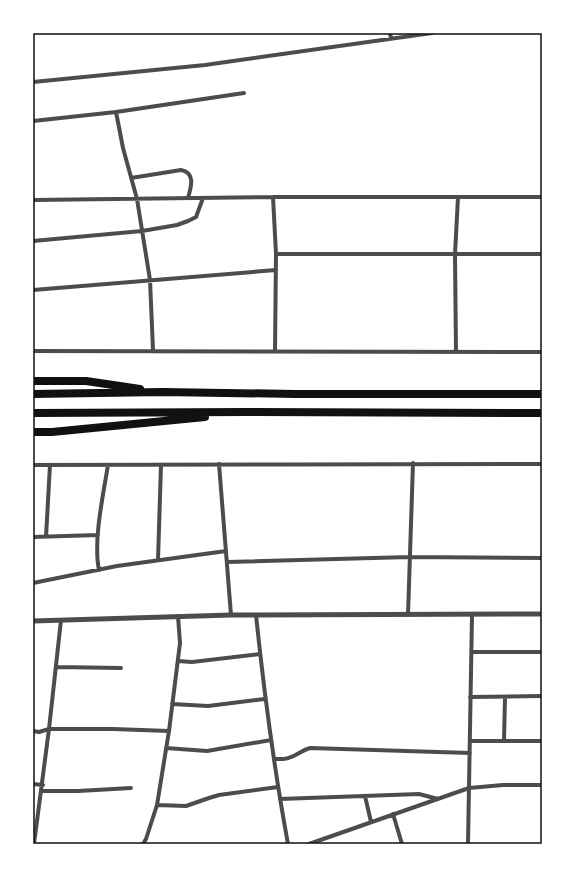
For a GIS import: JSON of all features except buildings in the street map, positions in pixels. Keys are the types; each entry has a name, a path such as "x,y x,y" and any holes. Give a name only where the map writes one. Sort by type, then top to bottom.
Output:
{"highway":[{"path":"33,381 86,381 163,392"},
{"path":"33,394 163,392 542,394"},
{"path":"33,432 52,432 125,426 246,412"},
{"path":"33,413 542,413"}],"street":[{"path":"390,33 391,39"},
{"path":"33,82 205,66 432,33"},
{"path":"33,121 116,112 244,93"},
{"path":"116,112 123,148 136,199 150,280 154,350"},
{"path":"131,178 181,170 187,171 191,176 192,185 188,198"},
{"path":"33,200 274,197 542,197"},
{"path":"274,197 276,254 275,351"},
{"path":"456,352 455,254 458,197"},
{"path":"33,241 142,231 177,225 196,217 203,198"},
{"path":"276,254 542,254"},
{"path":"33,290 276,270"},
{"path":"33,351 154,350 542,352"},
{"path":"33,465 413,463 542,464"},
{"path":"408,615 413,463"},
{"path":"219,464 231,615"},
{"path":"46,537 50,465"},
{"path":"99,570 97,560 98,535 108,465"},
{"path":"158,560 161,465"},
{"path":"33,537 98,535"},
{"path":"33,583 158,560 226,551"},
{"path":"227,562 410,557 542,558"},
{"path":"468,844 472,614"},
{"path":"33,621 231,615 542,614"},
{"path":"256,615 265,699 288,844"},
{"path":"143,844 157,805 166,748 178,661 180,633 178,616"},
{"path":"34,844 43,785 61,620"},
{"path":"472,652 542,652"},
{"path":"178,661 203,662 260,654"},
{"path":"57,667 121,668"},
{"path":"470,697 542,696"},
{"path":"504,741 505,697"},
{"path":"172,704 208,706 265,699"},
{"path":"33,731 39,732 49,729 125,729 168,731"},
{"path":"166,748 207,751 271,740"},
{"path":"470,741 542,741"},
{"path":"274,759 293,757 303,750 310,748 470,753"},
{"path":"33,784 43,785"},
{"path":"309,844 469,788 503,784 542,785"},
{"path":"157,805 186,806 219,796 278,787"},
{"path":"42,791 78,791 131,788"},
{"path":"280,799 419,794 438,799"},
{"path":"365,796 371,822"},
{"path":"393,814 402,844"}]}
